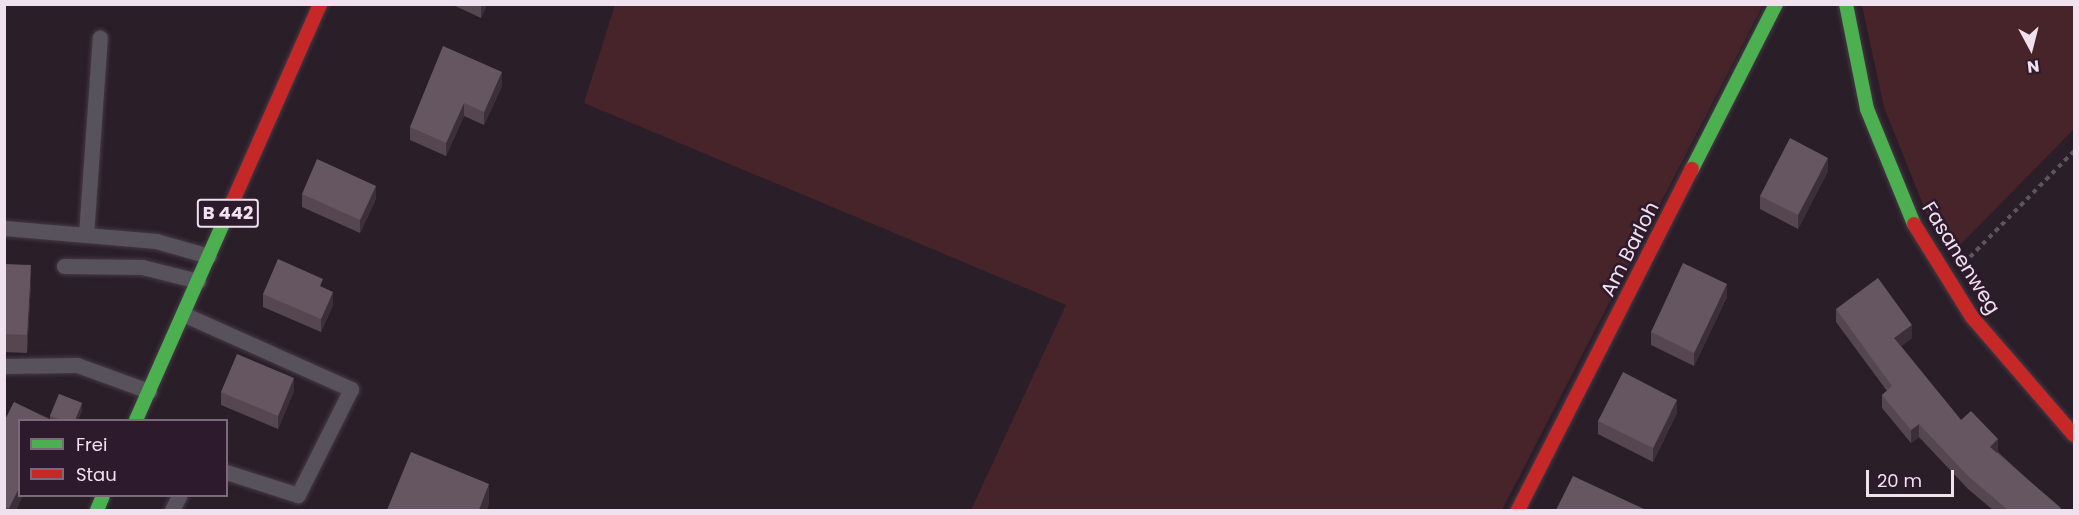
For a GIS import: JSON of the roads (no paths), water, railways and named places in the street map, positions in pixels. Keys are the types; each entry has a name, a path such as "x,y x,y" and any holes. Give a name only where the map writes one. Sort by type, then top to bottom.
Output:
{"street":[{"name":"B 442","path":"136,419 320,4"},
{"name":"Am Barloh","path":"1518,510 1776,4"},
{"name":"Fasanenweg","path":"1846,4 1867,109 1911,220 1972,317 2074,435"}],"lane":[{"path":"86,235 100,37"},
{"path":"4,228 156,241 209,256"},
{"path":"64,266 142,267 198,281"},
{"path":"183,314 351,389 298,495 228,473"},
{"path":"4,366 77,365 149,391"}]}
